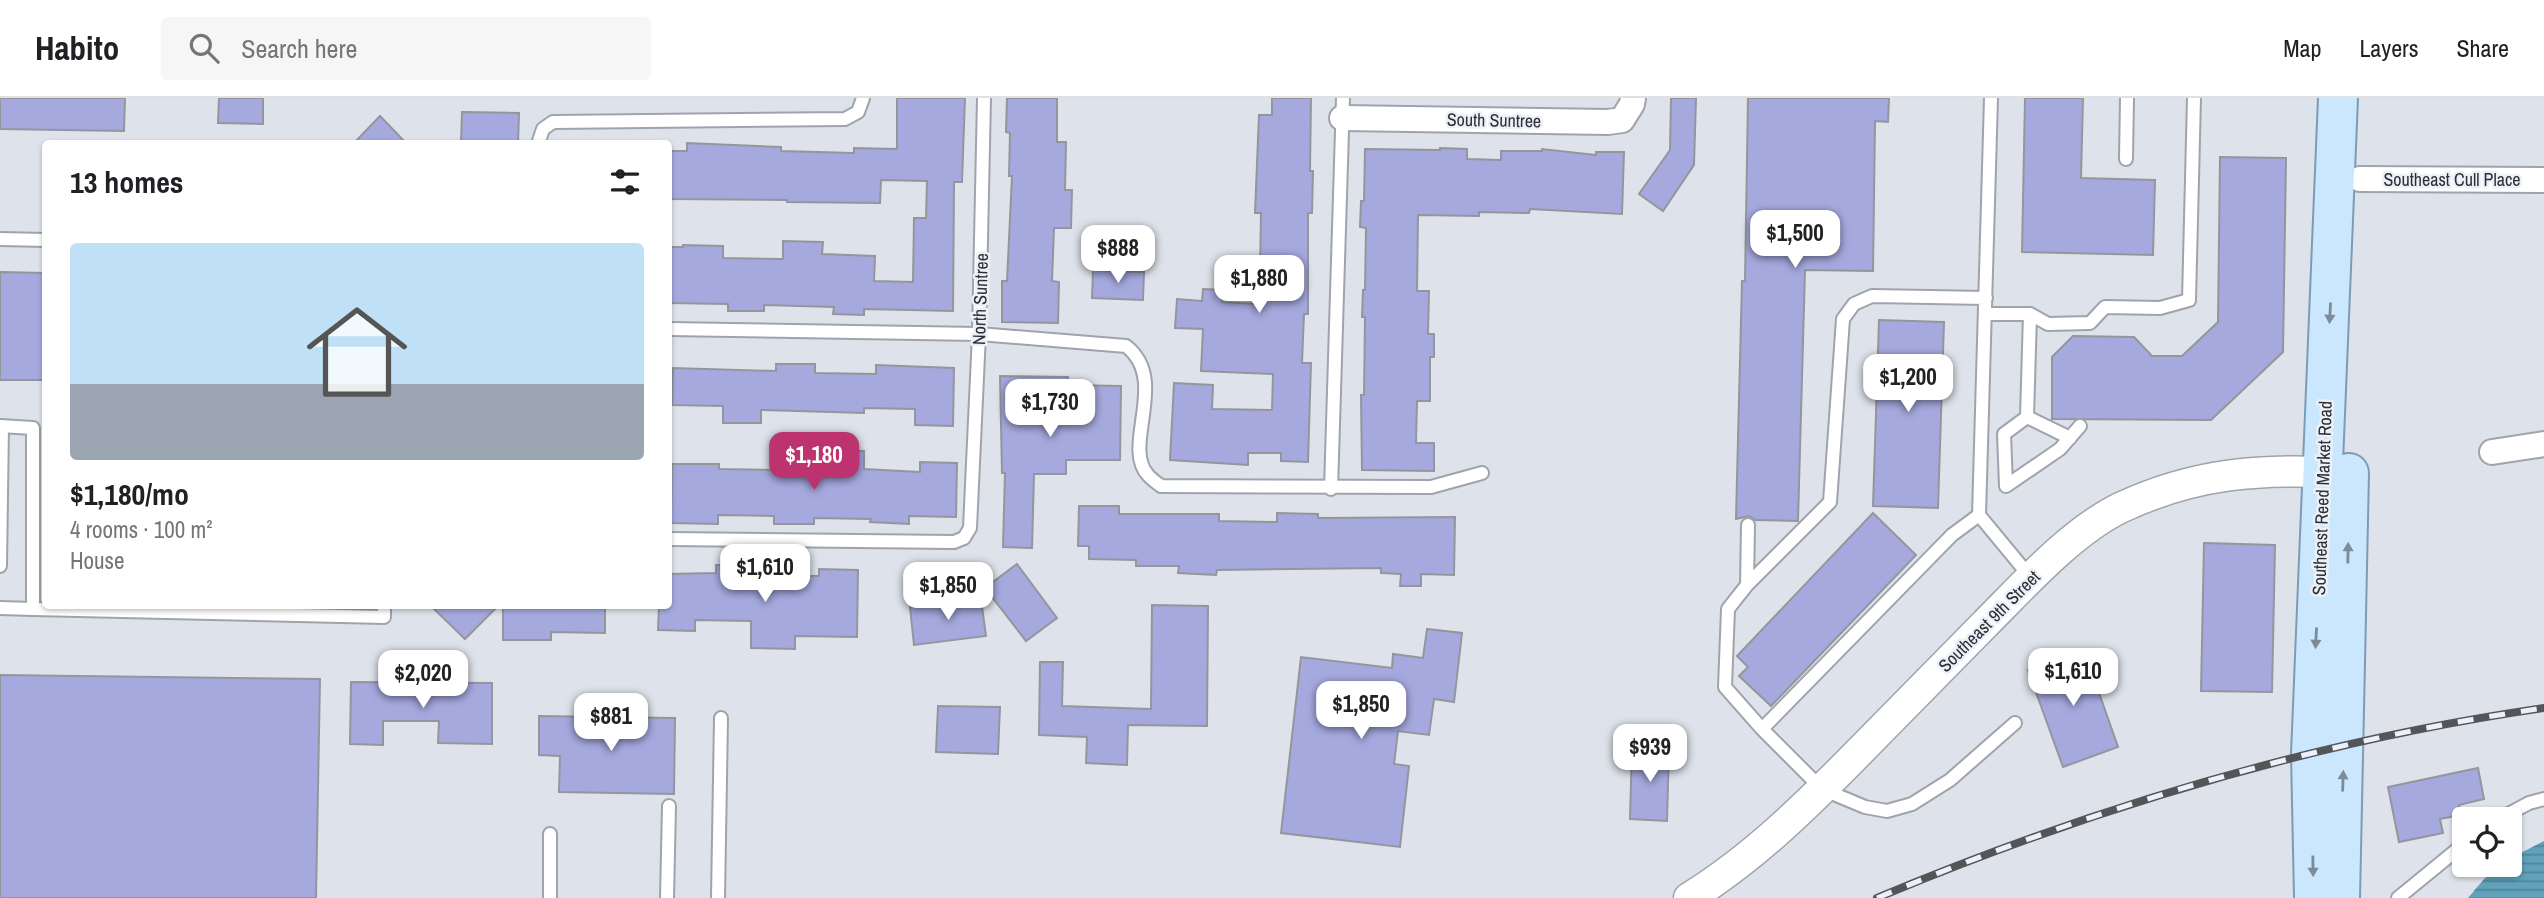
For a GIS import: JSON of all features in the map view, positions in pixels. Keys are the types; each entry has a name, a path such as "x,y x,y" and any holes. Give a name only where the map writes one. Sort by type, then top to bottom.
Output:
{"main road":[{"name":"Southeast Reed Market Road","path":"2338,98 2340,898"},
{"name":"Southeast Reed Market Road","path":"2314,898 2311,754 2337,472 2360,179 2363,98"}],"street":[{"name":"South Suntree","path":"1342,108 1608,122 1622,120 1633,98"},
{"name":"Southeast Cull Place","path":"2360,179 2544,180"},
{"path":"2492,452 2544,444"},
{"name":"Southeast 9th Street","path":"1689,898 1753,852 1822,789 2031,578 2080,535 2118,509 2168,488 2212,477 2258,472 2337,472"}],"lane":[{"path":"539,140 543,129 553,121 845,119 859,112 863,98"},
{"name":"North Suntree","path":"672,539 954,542 964,538 970,528 979,334 985,98"},
{"path":"1991,98 1979,514 2031,578"},
{"path":"2126,159 2127,98"},
{"path":"1985,314 2030,314 2049,324 2090,323 2105,307 2160,308 2189,300 2194,98"},
{"path":"1331,489 1342,108"},
{"path":"0,239 42,240"},
{"path":"1986,298 1872,296 1854,304 1843,319 1830,502 1747,586 1728,609 1726,687 1762,729 1822,789 1865,807 1887,811 1912,804 1950,780 2015,723"},
{"path":"2027,417 2030,314"},
{"path":"672,329 979,334 1126,346 1137,355 1146,374 1140,458 1146,474 1161,486 1431,488 1482,473"},
{"path":"2027,417 2004,434 2006,486 2060,449 2080,426"},
{"path":"2027,417 2070,438"},
{"path":"0,566 1,426 39,428 33,609"},
{"path":"1762,729 1952,535 1979,514"},
{"path":"1747,586 1748,525"},
{"path":"0,608 42,608"},
{"path":"165,609 257,610 384,617 384,609"},
{"path":"718,898 722,718"},
{"path":"2521,807 2544,799"},
{"path":"667,898 669,806"},
{"path":"550,834 550,898"},
{"path":"2398,898 2452,854"}],"water":[{"path":"2544,841 2544,898 2468,898 2486,877 2522,877 2522,852"}],"building":[{"path":"0,98 125,98 124,131 0,129"},
{"path":"219,98 263,98 263,124 218,123"},
{"path":"897,98 965,98 962,182 954,182 953,311 864,309 864,315 833,314 834,307 764,305 764,311 728,311 728,304 672,303 672,247 683,245 723,246 723,258 783,259 783,241 823,242 822,254 875,256 874,281 913,282 914,218 926,218 927,181 881,180 880,203 672,199 672,151 687,151 687,143 781,147 781,151 854,153 854,148 897,149"},
{"path":"1007,98 1057,98 1057,142 1066,142 1065,190 1072,190 1071,228 1054,228 1052,281 1059,282 1058,323 1002,322 1002,281 1007,281 1012,176 1009,176 1010,133 1006,132"},
{"path":"1272,98 1311,98 1312,213 1308,213 1308,314 1304,314 1302,363 1311,363 1308,462 1281,461 1281,453 1248,453 1248,465 1170,460 1174,383 1213,385 1212,409 1272,410 1273,374 1201,371 1203,329 1175,328 1177,299 1202,301 1203,289 1223,290 1222,302 1256,304 1257,274 1260,274 1261,213 1255,213 1259,115 1272,115"},
{"path":"1671,98 1696,98 1694,165 1663,211 1639,194 1670,150"},
{"path":"1748,98 1889,98 1888,122 1875,121 1873,271 1805,270 1798,521 1755,520 1749,516 1736,519 1742,281 1745,281"},
{"path":"2025,98 2083,98 2081,178 2155,180 2153,255 2022,252"},
{"path":"462,112 519,113 518,140 461,140"},
{"path":"380,116 403,140 357,140"},
{"path":"1365,149 1467,149 1467,159 1501,160 1501,151 1542,149 1596,155 1596,152 1624,152 1622,214 1530,209 1529,213 1479,212 1479,216 1418,215 1417,291 1429,291 1428,334 1434,334 1434,357 1430,357 1430,401 1417,401 1416,443 1434,443 1434,471 1362,470 1361,395 1364,395 1365,317 1362,317 1366,228 1360,227 1361,201 1364,201"},
{"path":"2220,157 2286,158 2283,352 2211,420 2052,419 2052,357 2073,336 2134,337 2152,356 2182,356 2218,322"},
{"path":"1093,270 1144,272 1143,300 1092,298"},
{"path":"0,272 42,273 42,380 0,380"},
{"path":"1879,320 1944,322 1938,508 1873,506"},
{"path":"776,364 815,364 815,373 876,374 876,365 954,368 953,426 915,425 915,409 864,408 864,413 761,410 761,423 723,423 723,406 672,405 673,368 776,371"},
{"path":"1000,376 1068,377 1068,385 1121,386 1120,460 1066,460 1066,474 1034,474 1032,548 1003,547 1005,473 1002,473"},
{"path":"824,450 864,451 864,469 920,472 920,462 957,463 956,517 909,516 909,524 870,522 871,519 814,518 814,524 774,524 774,516 718,515 718,524 672,523 672,464 719,464 719,469 775,470 775,464 823,465"},
{"path":"1079,506 1119,506 1119,514 1219,514 1219,521 1277,522 1277,513 1318,514 1318,518 1455,517 1454,575 1421,574 1421,586 1400,586 1401,574 1381,573 1381,568 1217,570 1216,575 1178,573 1179,566 1136,566 1136,560 1089,559 1089,546 1078,546"},
{"path":"1873,513 1916,555 1771,706 1739,676 1748,667 1737,656"},
{"path":"2204,543 2275,545 2272,692 2201,691"},
{"path":"1017,564 1057,618 1026,641 985,588"},
{"path":"716,565 744,565 744,575 819,576 819,569 858,570 857,637 795,636 795,649 751,648 751,621 695,620 695,631 658,630 659,609 672,609 672,574 716,573"},
{"path":"981,599 986,636 914,645 910,607"},
{"path":"1152,605 1208,606 1207,726 1128,725 1127,765 1086,763 1087,737 1039,735 1040,662 1063,662 1062,706 1151,709"},
{"path":"434,609 495,609 465,639"},
{"path":"503,609 605,609 605,633 551,632 551,640 503,640"},
{"path":"1427,629 1462,633 1454,702 1434,699 1429,735 1398,731 1394,764 1409,766 1400,847 1281,833 1301,657 1392,668 1393,654 1423,658"},
{"path":"2084,650 2118,747 2063,767 2028,670"},
{"path":"0,675 320,679 316,898 0,898"},
{"path":"351,682 492,683 492,744 438,743 439,721 383,721 383,745 350,744"},
{"path":"938,706 1000,707 998,754 936,752"},
{"path":"539,716 675,718 674,794 559,792 560,756 539,755"},
{"path":"1632,748 1669,749 1667,821 1630,819"},
{"path":"2478,768 2484,799 2452,807 2452,817 2440,819 2443,833 2399,842 2388,787"}],"railway":[{"path":"1877,898 2039,835 2204,782 2373,739 2544,708"}]}
